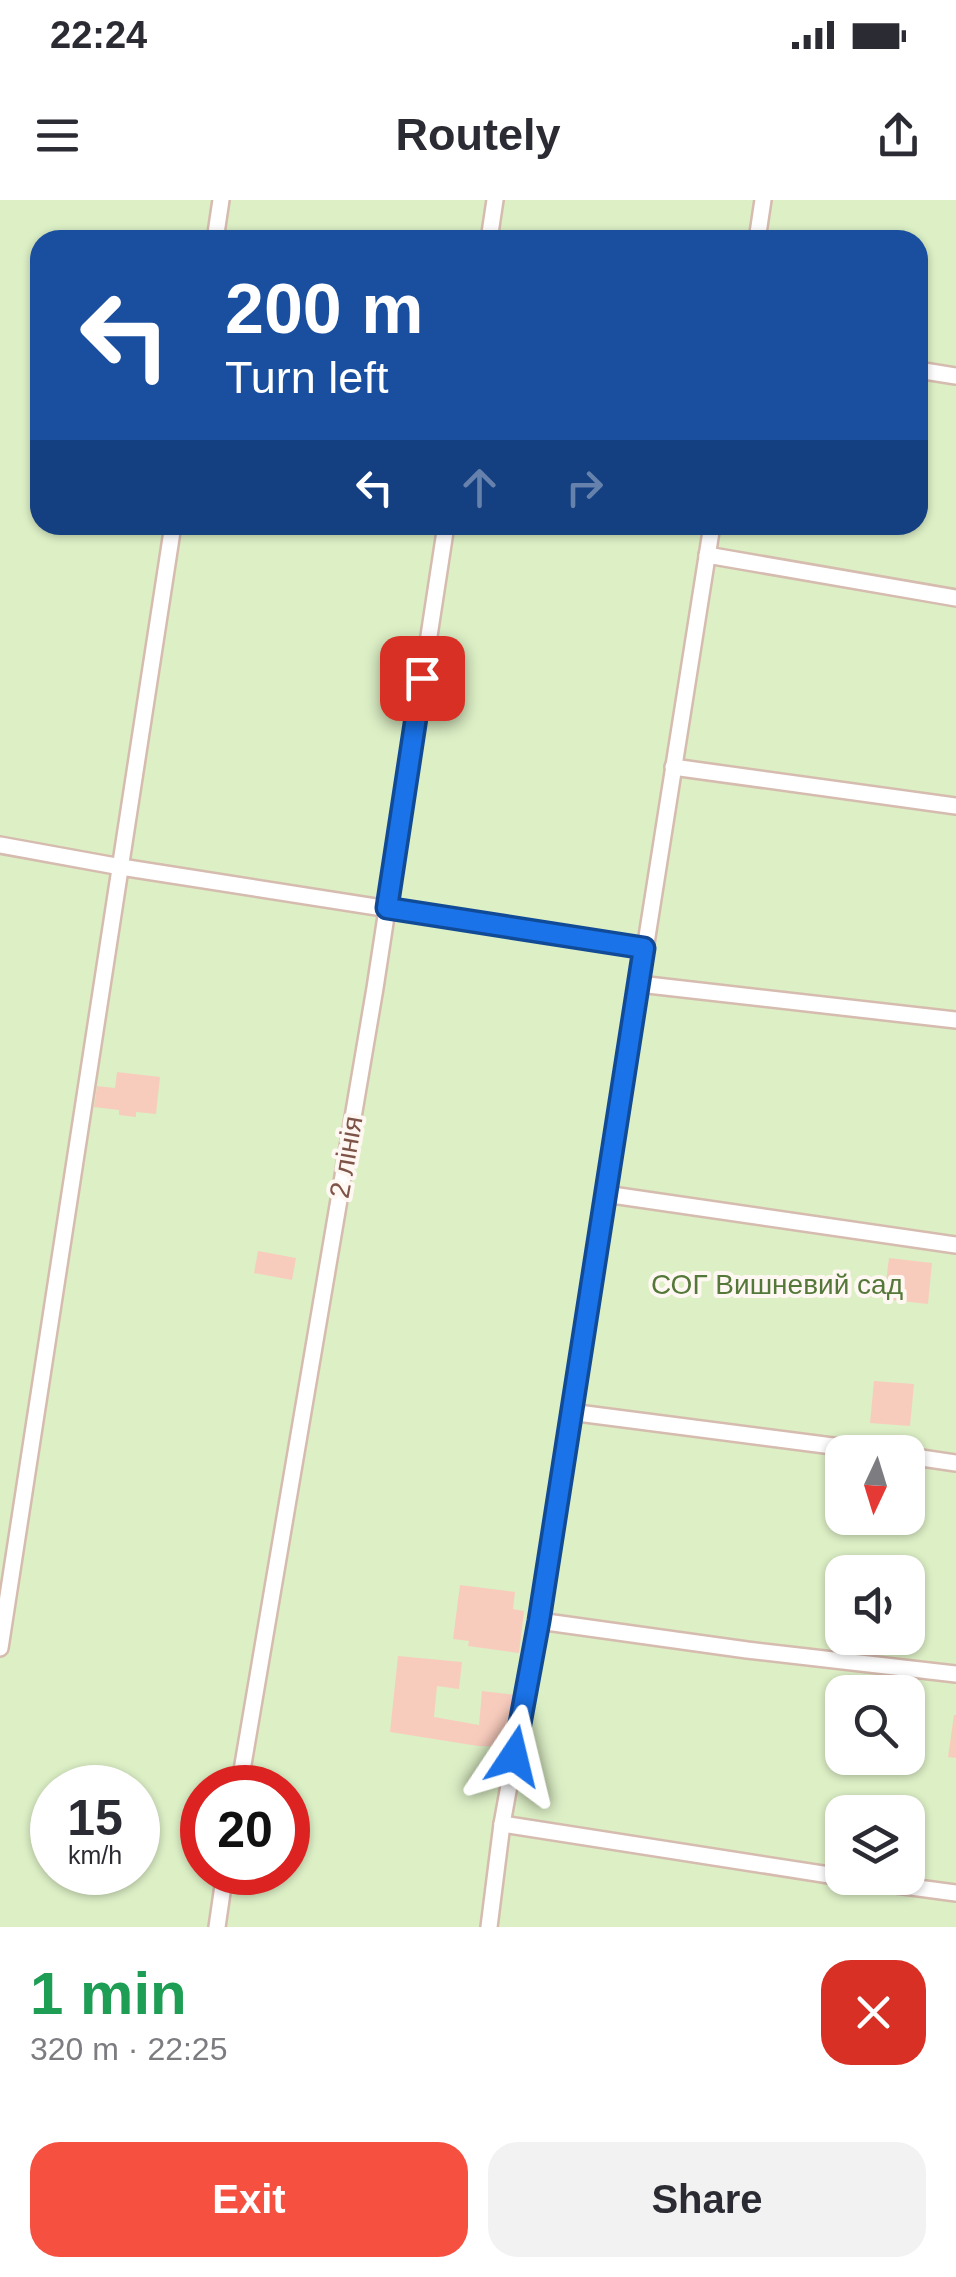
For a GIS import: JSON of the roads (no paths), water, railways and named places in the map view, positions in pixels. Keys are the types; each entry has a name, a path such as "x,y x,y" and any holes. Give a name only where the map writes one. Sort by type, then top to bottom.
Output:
{"lane":[{"path":"216,230 221,200"},
{"path":"491,230 496,200"},
{"path":"758,230 763,200"},
{"path":"928,372 956,376"},
{"path":"0,1648 171,535"},
{"name":"2 лінія","path":"243,1765 387,908 444,535"},
{"path":"489,1927 502,1824 539,1621 710,535"},
{"path":"707,555 956,598"},
{"path":"673,767 956,806"},
{"path":"0,845 644,948"},
{"path":"639,984 956,1020"},
{"path":"605,1194 956,1245"},
{"path":"570,1412 825,1445"},
{"path":"925,1459 956,1464"},
{"path":"539,1621 956,1674"},
{"path":"502,1824 825,1874"},
{"path":"925,1889 956,1893"},
{"path":"217,1927 222,1895"}],"park label":[{"name":"СОГ Вишневий сад","path":"777,1284"}]}
